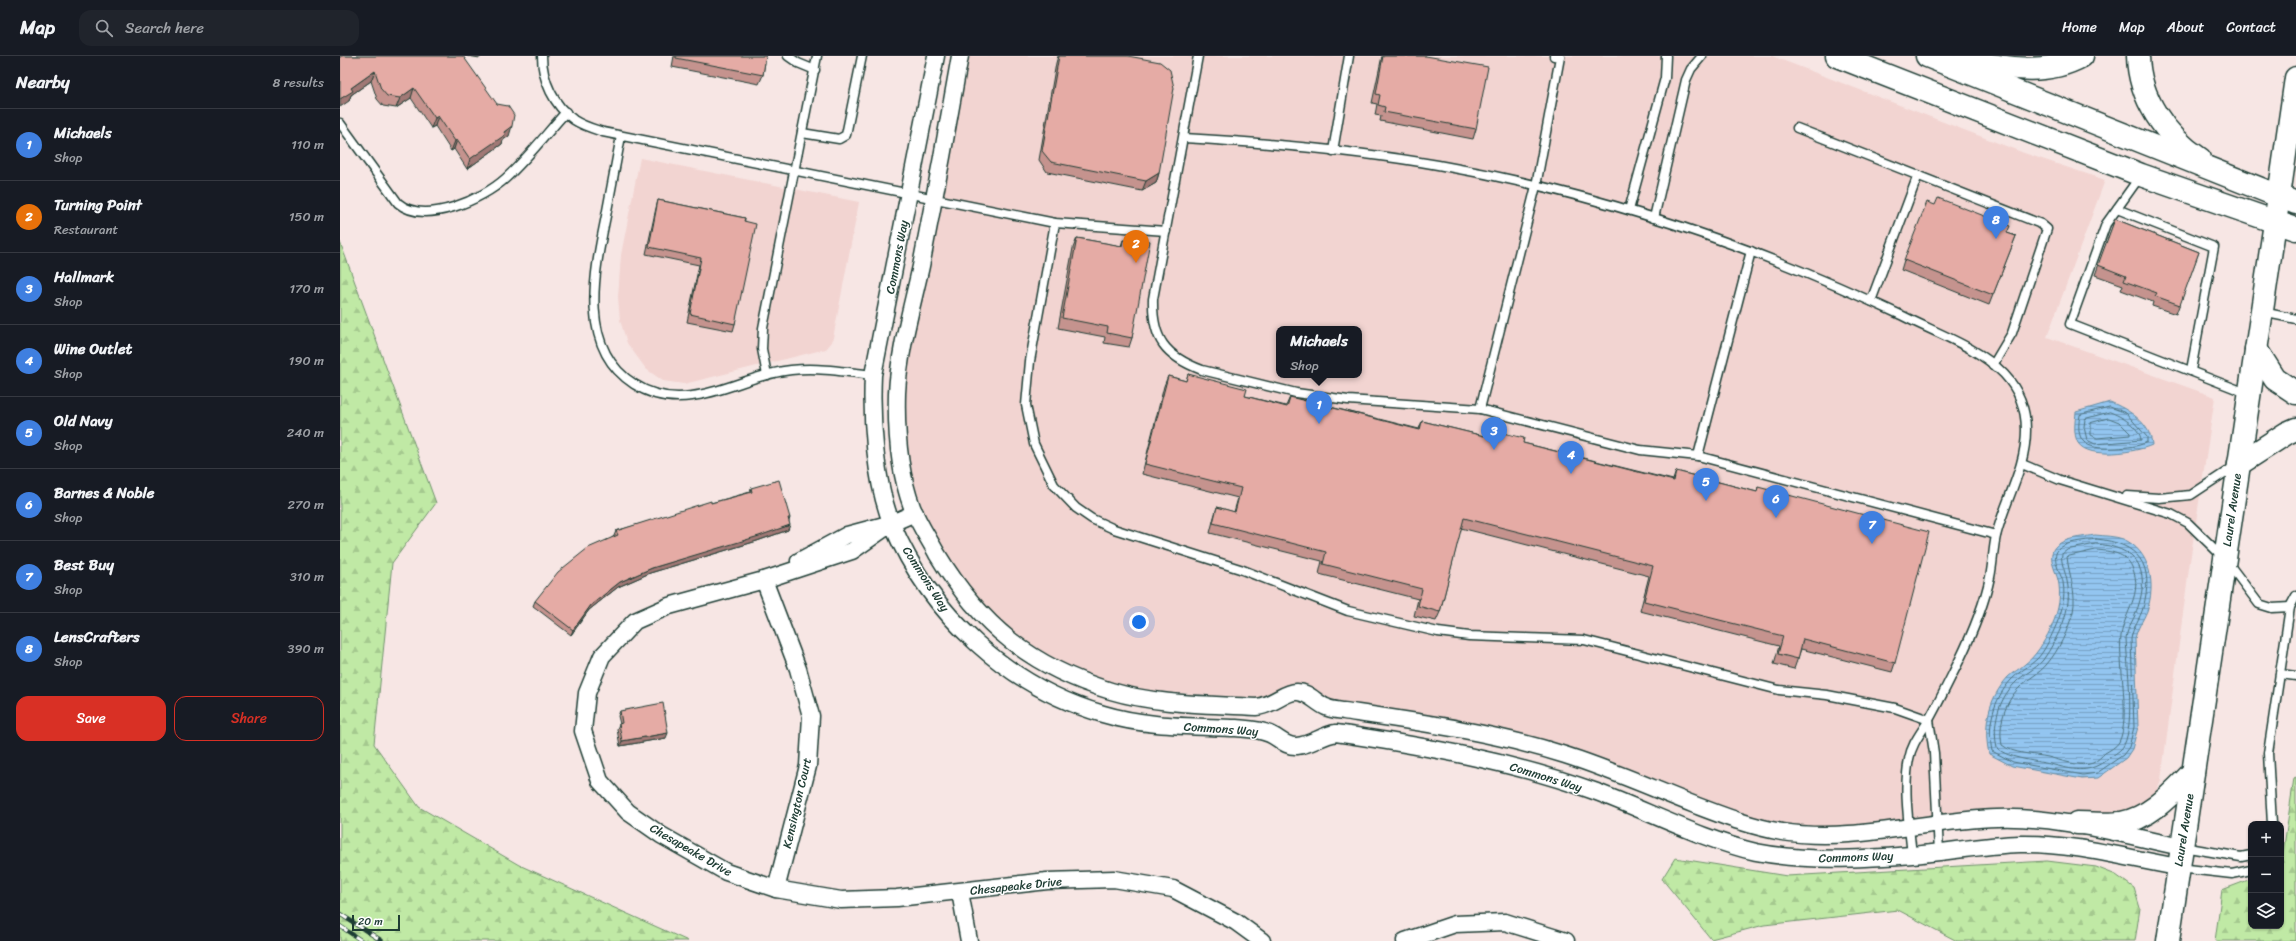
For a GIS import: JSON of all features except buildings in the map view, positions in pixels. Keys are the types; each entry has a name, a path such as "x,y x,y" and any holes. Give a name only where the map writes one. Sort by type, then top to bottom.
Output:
{"main road":[{"path":"1837,56 2141,175 2296,229"},
{"path":"1927,56 2287,199"},
{"path":"1943,56 2014,69 2033,70 2055,67 2082,56"},
{"path":"2138,56 2139,74 2143,91 2161,122 2188,151 2224,175"},
{"name":"Laurel Avenue","path":"2168,941 2275,222 2287,199 2296,78"},
{"path":"2256,348 2275,380 2296,394"},
{"path":"2239,464 2287,433 2296,429"},
{"path":"2077,823 2121,823 2135,819 2161,804 2193,772"}],"street":[{"name":"Commons Way","path":"936,56 873,375 872,404 874,433 880,474 892,523 924,580 944,609 988,654 1041,689 1069,703 1103,714 1166,725 1260,730 1288,745 1296,746 1325,735 1336,733 1422,746 1519,768 1593,791 1729,844 1756,852 1826,859 1912,855 1999,845 2043,844 2180,857"},
{"name":"Commons Way","path":"960,56 897,390 897,417 902,466 906,486 915,513 949,574 968,600 992,626 1018,646 1049,666 1080,680 1112,691 1164,702 1256,707 1267,705 1297,692 1305,694 1327,708 1416,721 1489,734 1566,755 1742,823 1762,828 1804,835 1826,835 1910,828 1971,819 2018,818 2077,823 2180,857"},
{"name":"Chesapeake Drive","path":"915,513 892,523 847,535 764,580 669,606 635,621 602,656 587,693 583,732 600,781 628,812 661,835 726,872 776,890 841,900 897,898 1047,881 1114,879 1173,890 1236,922 1262,941"},
{"name":"Kensington Court","path":"764,580 798,669 811,716 808,766 776,890"},
{"path":"960,892 969,941"},
{"path":"1405,941 1455,924 1505,922 1566,941"}],"lane":[{"path":"542,56 547,85 566,112 584,125 621,136 1055,222 1166,231"},
{"path":"788,56 798,63 815,70"},
{"path":"767,375 762,349 763,328 817,56"},
{"path":"802,133 838,139 846,135 862,56"},
{"path":"1198,56 1153,299 1152,317 1155,332 1163,344 1174,356 1188,365 1202,370 1296,393 1360,402 1480,409 1640,450 1698,456 1996,535"},
{"path":"1333,151 1349,56"},
{"path":"1480,409 1536,186 1560,57 1554,56"},
{"path":"1629,210 1665,78 1666,56"},
{"path":"1654,218 1686,80 1691,69 1702,56"},
{"path":"340,123 398,204 409,211 427,213 442,210 472,198 506,178 566,112"},
{"path":"1797,128 2041,224 2047,229 2012,333 1993,365"},
{"path":"621,136 594,282 595,314 601,338 609,358 622,376 649,392 669,396 702,395 767,375 797,369 818,369 873,375"},
{"path":"1184,138 1242,141 1333,151 1436,165 1536,186 1629,210 1751,251 1871,301 1964,346 2002,372 2016,389 2024,407 2026,448 2022,464 1996,535 1990,577 1978,617 1929,720 1914,741 1909,756 1907,771 1912,855"},
{"path":"1871,301 1918,175"},
{"path":"2141,175 2106,224 2070,324 2250,394"},
{"path":"2117,208 2214,247 2191,370"},
{"path":"1055,222 1030,361 1026,405 1034,444 1054,485 1076,508 1092,519 1114,529 1240,569 1348,610 1438,632 1469,636 1584,640 1779,690 1827,695 1895,708 1929,720"},
{"path":"1698,456 1751,251"},
{"path":"2262,312 2296,319"},
{"path":"2022,464 2060,480 2172,514 2188,523 2225,559 2259,604 2272,608 2290,607"},
{"path":"2101,492 2159,498 2191,495 2239,464"},
{"path":"2272,821 2268,753 2290,607 2296,596"},
{"path":"2280,674 2296,676"},
{"path":"1929,720 1934,753 1939,852"},
{"path":"2180,857 2241,857 2248,856"},
{"path":"2180,857 2232,874 2248,871"}],"shaded area":[{"path":"968,56 1772,56 2024,153 2105,180 2047,337 2215,397 2189,568 2161,780 2156,792 2148,802 2135,810 2111,816 2014,808 1971,810 1863,826 1824,827 1784,824 1744,815 1485,727 1422,714 1270,695 1258,698 1147,691 1104,681 1057,663 1016,636 968,591 930,529 912,477 907,451 904,395 907,368"},
{"path":"640,158 859,202 832,342 826,349 684,384 663,381 646,369 627,343 620,320 618,297 621,255"}],"green space":[{"path":"340,242 436,503 392,563 374,744 419,807 519,865 688,941 340,941"},
{"path":"2296,777 2296,941 2215,941 2222,890 2248,880 2248,929 2284,929 2284,846 2294,778"},
{"path":"1675,858 1787,876 2047,861 2096,867 2116,875 2134,888 2140,908 2135,941 1957,941 1898,910 1764,925 1711,939 1662,879"}],"water":[{"path":"2110,402 2131,413 2143,424 2151,437 2152,445 2125,452 2102,453 2084,448 2078,443 2075,432 2076,412"},
{"path":"2095,535 2120,538 2132,544 2145,560 2151,580 2150,601 2135,639 2138,727 2132,749 2126,758 2098,778 2082,779 2012,766 1989,754 1987,744 1987,723 1992,704 2001,685 2036,653 2052,624 2058,608 2059,597 2058,581 2052,559 2053,550 2056,546 2066,541 2078,537"}],"railway":[{"path":"340,914 382,941"},
{"path":"340,926 362,941"}],"place":[{"name":"LensCrafters","path":"1996,239"},
{"name":"Turning Point","path":"1136,263"},
{"name":"Michaels","path":"1319,424"},
{"name":"Hallmark","path":"1494,450"},
{"name":"Wine Outlet","path":"1571,474"},
{"name":"Old Navy","path":"1706,501"},
{"name":"Barnes & Noble","path":"1776,518"},
{"name":"Best Buy","path":"1872,544"}]}
